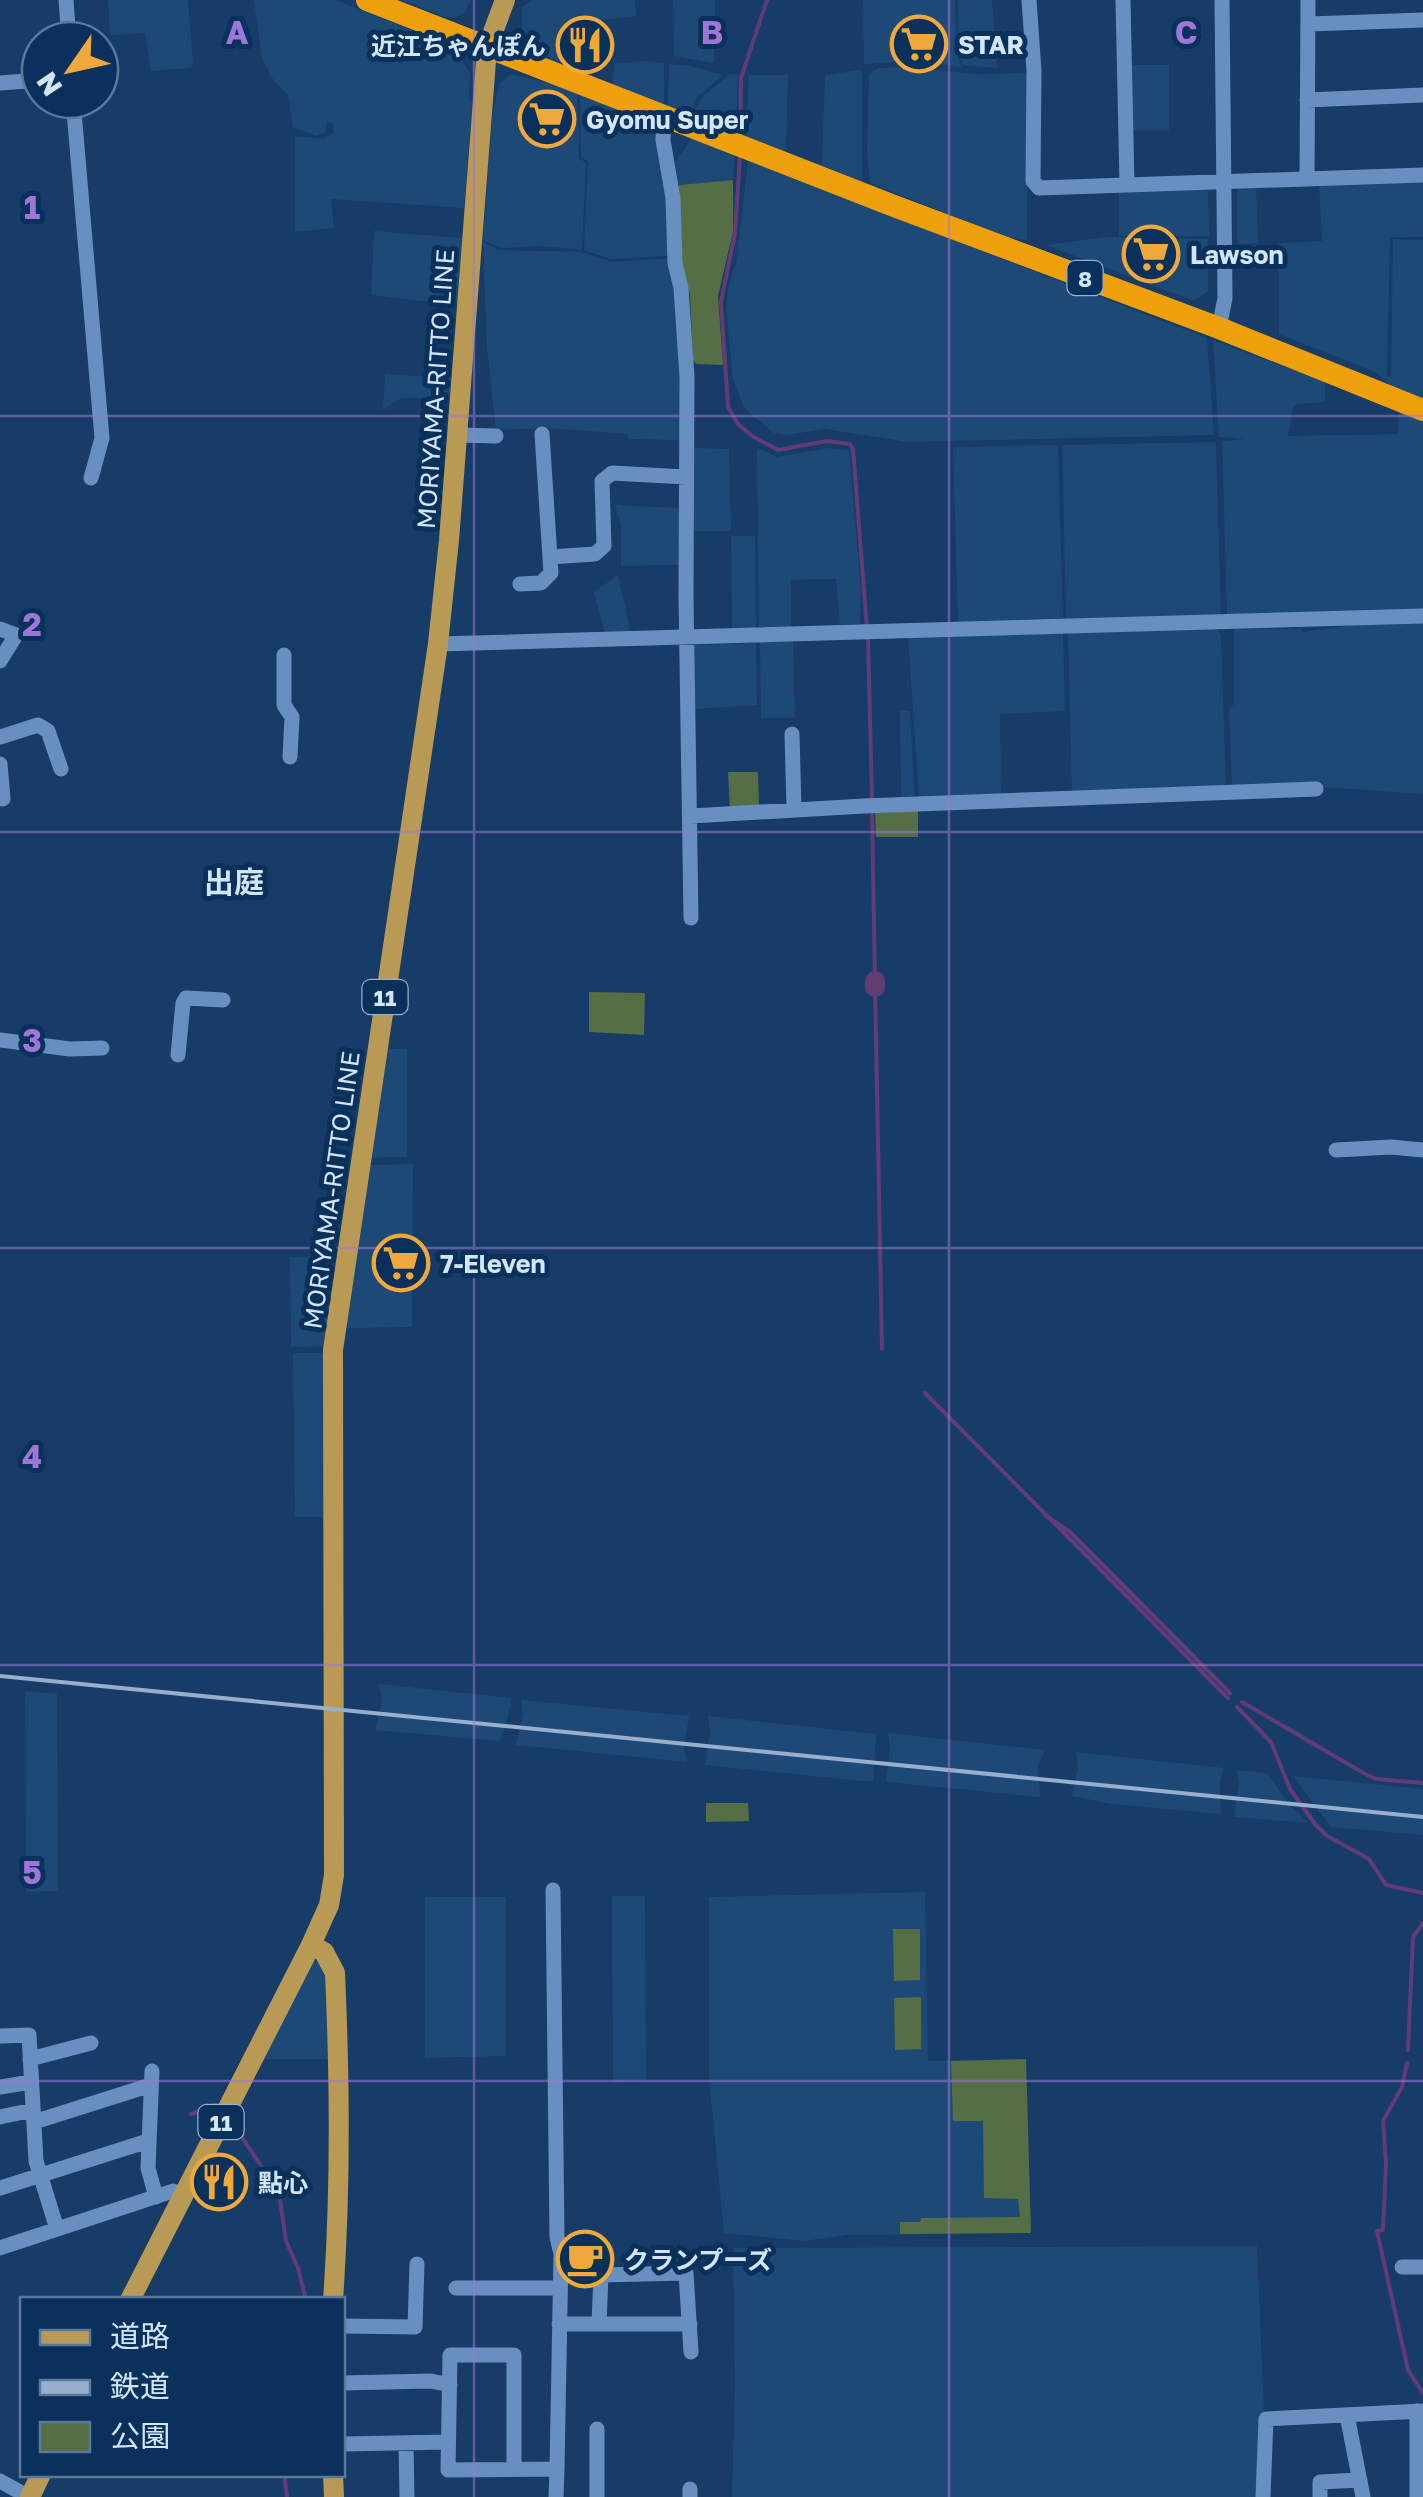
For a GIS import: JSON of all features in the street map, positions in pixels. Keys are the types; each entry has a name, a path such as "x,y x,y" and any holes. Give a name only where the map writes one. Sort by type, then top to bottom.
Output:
{"highway":[{"name":"8","path":"367,0 1423,410"}],"main road":[{"name":"MORIYAMA-RITTO LINE","path":"132,2297 312,1944 328,1904 334,1875 333,1350 438,644 488,48 505,0"},
{"path":"312,1944 324,1952 336,1973 341,2140 340,2225 333,2297"}],"street":[{"path":"1029,0 1034,71 1033,181 1039,188 1423,176"},
{"path":"1124,0 1127,184"},
{"path":"1219,328 1225,298 1222,0"},
{"path":"1307,178 1308,0"},
{"path":"1309,24 1423,20"},
{"path":"1307,100 1423,95"},
{"path":"664,115 675,263 684,318 692,918"},
{"path":"75,120 102,438 91,478"},
{"path":"520,584 541,583 551,574 542,434"},
{"path":"456,435 496,436"},
{"path":"550,556 595,554 604,546 602,480 612,473 686,477"},
{"path":"438,644 1423,616"},
{"path":"0,629 16,634 0,661"},
{"path":"284,655 284,705 292,717 290,757"},
{"path":"0,737 38,726 48,731 61,769"},
{"path":"792,734 794,810"},
{"path":"0,764 3,799"},
{"path":"692,816 872,805 1316,790"},
{"path":"178,1055 182,1003 186,998 223,1000"},
{"path":"0,1040 70,1049 102,1048"},
{"path":"1336,1150 1423,1150"},
{"path":"552,1890 560,2288 556,2497"},
{"path":"0,2036 29,2035 36,2160 57,2230"},
{"path":"30,2058 91,2042"},
{"path":"0,2117 33,2116 151,2078 148,2168 156,2197"},
{"path":"0,2087 32,2082"},
{"path":"0,2188 148,2141"},
{"path":"0,2248 174,2191 184,2195"},
{"path":"345,2326 415,2327 417,2264"},
{"path":"1402,2267 1423,2267"},
{"path":"600,2324 601,2275 686,2273 691,2352"},
{"path":"456,2288 560,2288"},
{"path":"560,2324 690,2324"},
{"path":"514,2468 514,2354 450,2355 448,2470 556,2469"},
{"path":"345,2383 430,2381 450,2386"},
{"path":"1262,2497 1266,2419 1420,2411 1417,2497"},
{"path":"1348,2415 1362,2497"},
{"path":"597,2429 597,2497"},
{"path":"406,2442 407,2497"},
{"path":"345,2444 448,2442"},
{"path":"1320,2497 1320,2482 1360,2480"},
{"path":"0,2481 30,2497"}],"shaded area":[{"path":"108,0 188,0 191,68 151,71 145,33 120,34 120,20 109,20"},
{"path":"254,0 336,0 453,47 470,73 472,104 464,208 331,199 334,228 295,232 295,136 323,139 333,133 333,124 327,121 326,132 317,136 293,127 288,95 271,77 262,58"},
{"path":"401,0 471,0 466,11 456,18"},
{"path":"532,0 635,0 636,16 592,21 596,59 562,63 522,47 522,7"},
{"path":"673,0 715,0 714,63 674,56"},
{"name":"STAR","path":"863,0 955,0 957,56 962,67 911,61 864,64"},
{"path":"958,0 992,0 997,68 963,65 959,56"},
{"path":"664,63 664,105 613,85 614,64"},
{"path":"669,64 723,75 697,97 691,114 668,106"},
{"path":"1130,65 1169,65 1169,130 1130,130"},
{"path":"878,68 976,74 1028,73 1027,240 1005,237 870,183 869,74"},
{"path":"860,70 862,182 822,165 825,75"},
{"path":"510,74 577,90 579,159 586,162 582,250 502,248 483,240 492,117 499,84"},
{"path":"730,74 738,74 736,132 698,117 695,110 703,96"},
{"path":"749,75 788,75 786,152 746,136"},
{"path":"580,91 660,121 669,199 670,256 610,259 584,250 588,161 581,158"},
{"path":"693,137 735,154 733,180 679,185 675,162"},
{"path":"748,161 1207,338 1214,435 908,442 825,429 774,433 744,408 733,379 726,309 736,263"},
{"path":"1423,182 1423,237 1390,237 1387,376 1391,377 1393,239 1423,240 1423,398 1391,386 1375,372 1279,334 1279,243 1322,241 1319,184"},
{"path":"1256,186 1258,243 1237,244 1237,190"},
{"path":"1208,189 1209,236 1119,236 1119,192"},
{"path":"374,231 462,238 457,305 371,295"},
{"path":"1106,237 1208,239 1208,291 1194,301 1046,245"},
{"path":"483,242 498,250 581,252 612,262 670,258 679,311 681,440 628,439 628,434 548,428 496,430 487,348"},
{"path":"1213,340 1325,382 1325,402 1297,404 1293,408 1288,436 1398,434 1399,412 1423,421 1423,610 1227,616 1222,441 1245,439 1219,437"},
{"path":"385,374 451,378 450,398 401,398 383,410"},
{"path":"1216,442 1221,616 1066,618 1062,445"},
{"path":"1058,445 1063,618 958,622 953,447"},
{"path":"692,448 729,449 731,531 691,531"},
{"path":"757,448 777,457 828,448 849,450 861,589 860,624 840,625 836,579 791,580 791,627 759,628"},
{"path":"615,505 679,508 679,565 621,566 621,526"},
{"path":"731,536 755,536 756,628 732,629"},
{"path":"618,575 631,633 605,634 594,592"},
{"path":"1423,623 1423,794 1307,786 1232,788 1229,709 1234,704 1234,629 1302,632 1351,625"},
{"path":"1216,629 1221,635 1226,788 1072,794 1068,633"},
{"path":"1063,633 1065,711 1000,714 1001,797 919,800 908,636"},
{"path":"793,640 795,718 761,718 760,642"},
{"path":"756,643 757,705 694,709 692,645"},
{"path":"900,711 910,711 915,800 901,801"},
{"path":"387,1049 407,1049 407,1157 371,1158"},
{"path":"413,1164 412,1327 346,1328 369,1165"},
{"path":"335,1256 324,1346 291,1347 290,1257"},
{"path":"293,1353 324,1353 323,1517 295,1517"},
{"path":"379,1684 512,1698 505,1729 499,1741 375,1730 382,1700"},
{"path":"25,1691 57,1694 58,1891 26,1892"},
{"path":"521,1700 689,1716 684,1747 687,1762 516,1745 523,1714"},
{"path":"708,1716 876,1734 873,1782 705,1765 710,1733"},
{"path":"888,1733 1045,1750 1038,1765 1040,1797 886,1782"},
{"path":"1076,1752 1224,1768 1220,1781 1221,1814 1112,1804 1072,1796 1078,1769"},
{"path":"1237,1770 1267,1773 1292,1808 1309,1823 1234,1817"},
{"path":"1293,1776 1423,1789 1423,1835 1331,1827"},
{"path":"925,1892 928,2061 1026,2059 1031,2233 847,2235 803,2241 724,2233 709,2078 709,1897"},
{"path":"612,1896 645,1896 646,2080 613,2082"},
{"path":"425,1897 506,1897 506,2056 425,2058"},
{"path":"318,1960 328,1969 331,2059 263,2059 314,1962"},
{"path":"1257,2246 1265,2434 1263,2497 732,2497 733,2248"}],"green space":[{"path":"733,180 733,232 718,296 723,365 696,364 690,295 682,263 679,185"},
{"path":"728,772 758,772 759,807 730,809"},
{"path":"918,809 918,837 876,837 875,811"},
{"path":"589,992 645,993 644,1035 589,1032"},
{"path":"706,1803 748,1803 749,1821 706,1822"},
{"path":"893,1929 920,1929 920,1980 894,1981"},
{"path":"921,1997 921,2049 895,2050 894,1998"},
{"path":"1026,2059 1031,2233 900,2234 900,2222 920,2222 921,2218 1020,2217 1018,2199 984,2198 983,2121 953,2121 951,2061"}],"waterway":[{"path":"740,136 741,78 767,0"},
{"path":"740,155 735,233 721,302 728,407 738,424 778,450 827,441 850,444 867,629"},
{"path":"868,638 872,799"},
{"path":"872,808 875,981"},
{"path":"875,981 875,987"},
{"path":"875,987 882,1349"},
{"path":"925,1393 1228,1698"},
{"path":"1045,1515 1070,1532 1230,1693"},
{"path":"1242,1702 1367,1775 1423,1783"},
{"path":"1237,1707 1271,1742 1290,1789 1315,1824 1327,1836 1369,1859 1386,1885 1423,1893"},
{"path":"1408,2050 1413,1937 1423,1923"},
{"path":"1407,2063 1402,2087 1383,2121 1383,2230 1377,2231 1408,2370 1423,2393"},
{"path":"191,2114 216,2105"},
{"path":"232,2122 279,2193 286,2241 305,2297"},
{"path":"284,2477 287,2497"}],"railway":[{"path":"0,1676 1423,1817"}],"place":[{"name":"STAR","path":"919,44"},
{"name":"近江ちゃんぽん","path":"585,45"},
{"name":"Gyomu Super","path":"547,119"},
{"name":"Lawson","path":"1151,254"},
{"name":"7-Eleven","path":"401,1263"},
{"name":"點心","path":"219,2182"},
{"name":"クランプーズ","path":"585,2259"}],"district":[{"name":"出庭","path":"234,882"}]}
